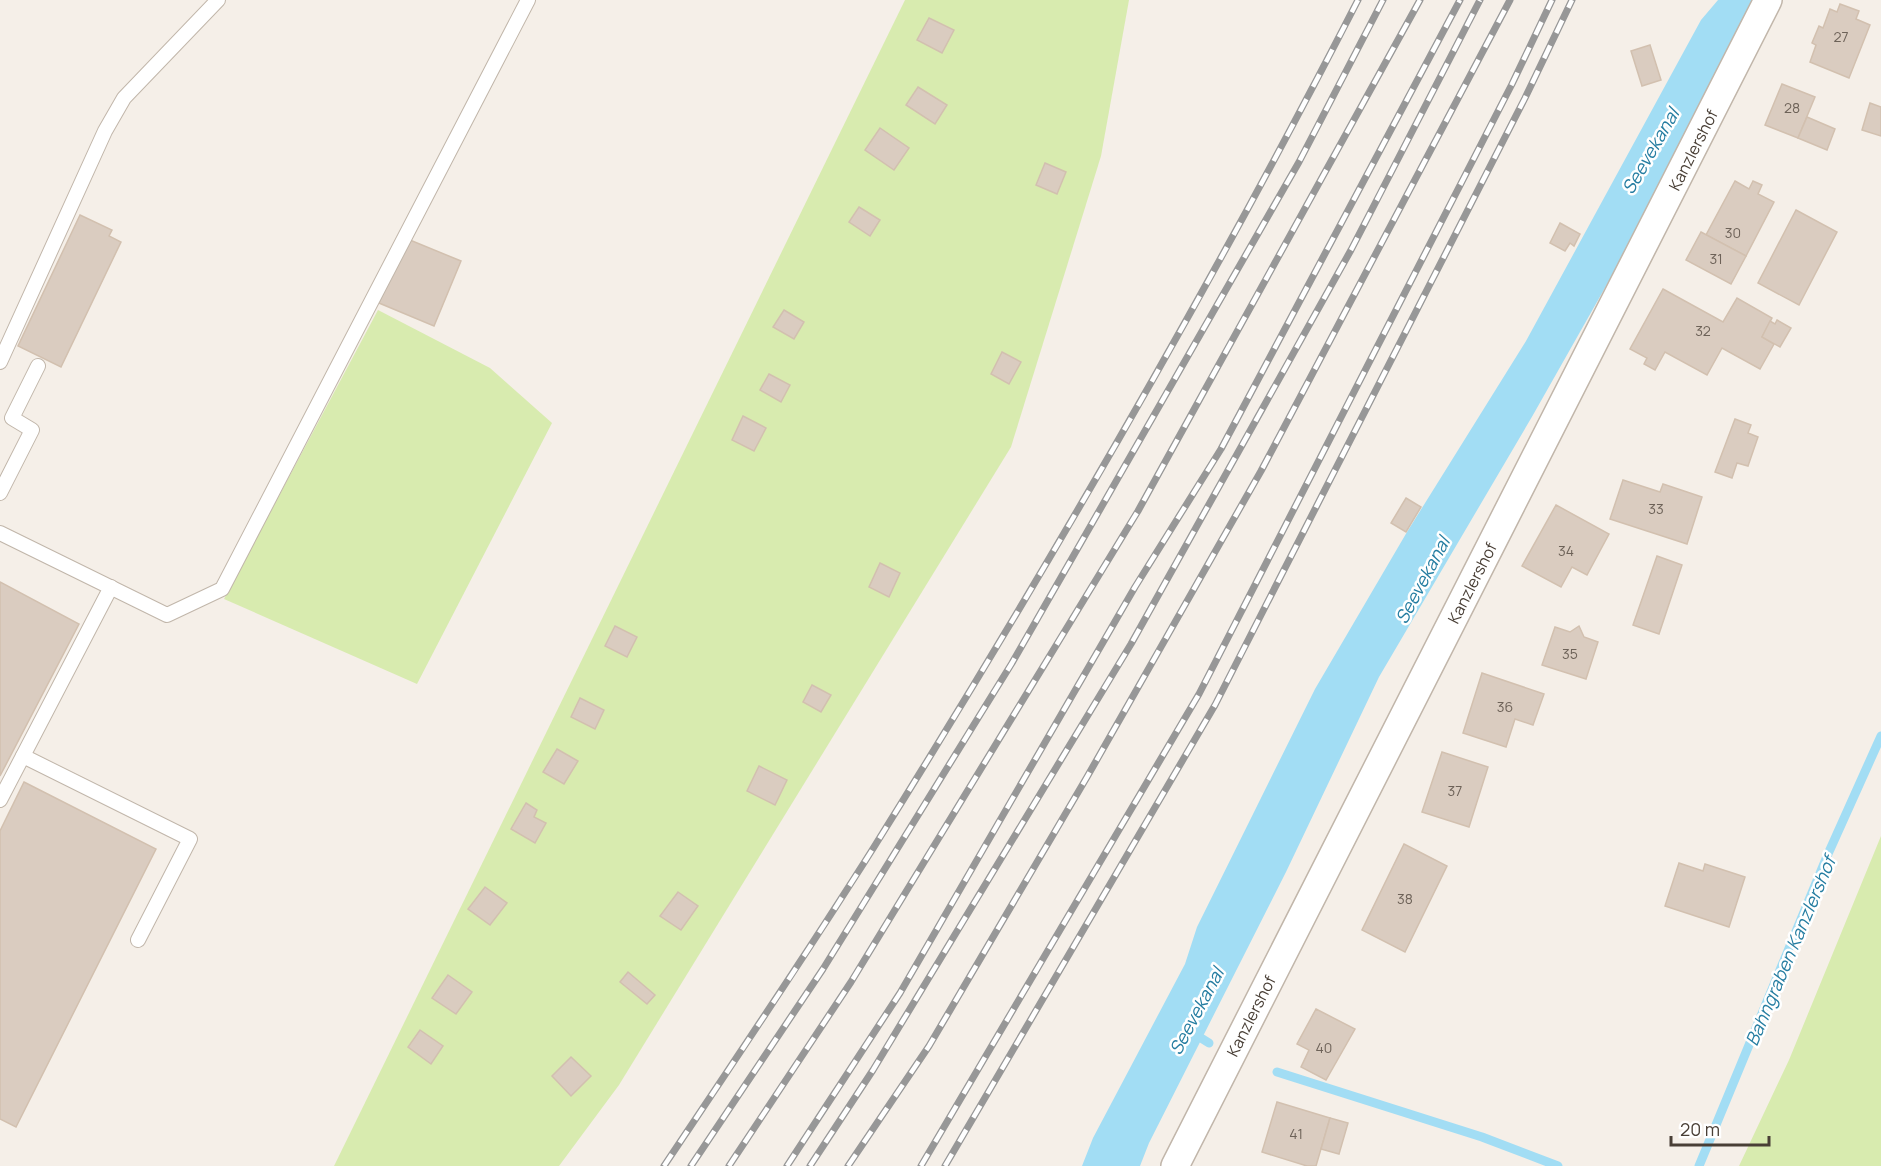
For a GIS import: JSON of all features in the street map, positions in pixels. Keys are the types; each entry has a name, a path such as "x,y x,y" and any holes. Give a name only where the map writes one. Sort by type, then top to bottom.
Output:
{"street":[{"name":"Kanzlershof","path":"1175,1166 1768,0"}],"lane":[{"path":"0,362 105,131 124,99 218,0"},
{"path":"0,533 167,615 222,589 528,0"},
{"path":"0,492 32,430 12,418 38,366"},
{"path":"0,801 111,587"},
{"path":"23,756 190,839 138,940"}],"green space":[{"path":"905,0 1129,0 1101,156 1011,447 619,1085 559,1166 334,1166"},
{"path":"378,310 490,368 552,423 417,684 224,599"},
{"path":"1881,836 1881,1166 1739,1166 1789,1060"}],"water":[{"name":"Seevekanal","path":"1718,0 1758,0 1713,97 1533,415 1379,677 1286,872 1149,1143 1140,1166 1082,1166 1093,1138 1185,964 1197,927 1315,689 1407,532 1526,341 1701,20"}],"building":[{"path":"1840,4 1859,11 1856,19 1870,25 1849,78 1810,62 1816,45 1812,43 1819,26 1823,28 1830,9 1837,12"},
{"path":"929,18 954,30 942,53 917,40"},
{"path":"1650,45 1661,80 1642,86 1631,51"},
{"path":"1782,84 1815,97 1798,138 1765,125"},
{"path":"918,87 947,105 935,124 906,105"},
{"path":"1870,103 1881,107 1881,136 1862,130"},
{"path":"1807,117 1835,129 1827,150 1798,138"},
{"path":"880,128 909,148 894,170 865,150"},
{"path":"1045,163 1066,172 1057,194 1036,185"},
{"path":"1735,181 1749,189 1753,181 1762,185 1758,194 1774,202 1746,256 1706,235"},
{"path":"859,207 880,220 870,236 849,222"},
{"path":"1796,210 1837,232 1799,305 1758,283"},
{"path":"80,215 112,230 109,236 121,242 61,367 18,346"},
{"path":"1560,223 1580,234 1574,246 1570,243 1565,251 1550,243"},
{"path":"1701,232 1746,256 1731,284 1686,260"},
{"path":"405,238 461,261 434,326 379,303"},
{"path":"1663,289 1723,322 1737,298 1772,318 1762,337 1774,344 1760,369 1722,348 1707,375 1665,352 1655,370 1644,364 1647,358 1630,349"},
{"path":"784,310 804,322 794,339 773,327"},
{"path":"1777,320 1791,328 1780,347 1762,337 1770,321 1775,324"},
{"path":"1002,352 1021,362 1009,384 991,374"},
{"path":"769,374 790,385 781,402 760,390"},
{"path":"743,416 766,428 754,451 732,440"},
{"path":"1735,419 1751,425 1748,433 1758,437 1748,466 1737,463 1732,478 1715,472"},
{"path":"1623,480 1660,492 1663,484 1702,497 1687,544 1610,519"},
{"path":"1406,498 1421,507 1406,532 1391,523"},
{"path":"1556,505 1609,534 1587,575 1572,567 1561,587 1522,566"},
{"path":"1657,556 1682,565 1659,634 1633,625"},
{"path":"880,563 900,573 889,597 869,587"},
{"path":"0,582 79,624 0,776"},
{"path":"615,626 637,637 627,657 605,646"},
{"path":"1579,626 1584,637 1598,642 1586,679 1542,665 1555,627 1570,632"},
{"path":"1482,673 1544,694 1533,725 1515,719 1506,747 1463,733"},
{"path":"812,685 831,695 821,712 803,702"},
{"path":"580,698 604,710 595,729 571,717"},
{"path":"557,749 578,761 564,784 543,772"},
{"path":"1442,752 1488,767 1469,827 1422,812"},
{"path":"759,766 787,780 775,805 747,791"},
{"path":"24,782 156,849 16,1127 0,1119 0,831"},
{"path":"526,803 537,810 534,817 546,823 535,843 511,829"},
{"path":"1404,844 1447,866 1405,952 1362,930"},
{"path":"1679,863 1703,871 1705,864 1745,877 1729,927 1665,906"},
{"path":"485,887 507,903 490,925 468,909"},
{"path":"678,892 698,906 681,930 660,916"},
{"path":"628,972 655,995 647,1004 620,982"},
{"path":"448,975 472,992 456,1014 432,998"},
{"path":"1316,1009 1355,1029 1326,1080 1301,1067 1309,1050 1297,1044"},
{"path":"420,1030 443,1046 431,1064 408,1047"},
{"path":"571,1057 591,1076 571,1096 552,1076"},
{"path":"1277,1102 1330,1118 1316,1166 1307,1166 1262,1152"},
{"path":"1330,1118 1348,1123 1339,1154 1321,1149"}],"waterway":[{"name":"Bahngraben Kanzlershof","path":"1699,1166 1828,854 1881,736"},
{"name":"Bahngraben Kanzlershof","path":"1193,1033 1209,1043"},
{"name":"Bahngraben Kanzlershof","path":"1277,1072 1482,1137 1558,1166"}],"railway":[{"path":"664,1166 848,887 1064,534 1244,215 1358,0"},
{"path":"691,1166 823,969 1012,663 1299,162 1383,0"},
{"path":"729,1166 851,982 1138,511 1420,0"},
{"path":"787,1166 900,993 1135,587 1221,449 1460,0"},
{"path":"810,1166 873,1070 1131,644 1351,250 1480,0"},
{"path":"848,1166 929,1046 1087,777 1261,471 1510,0"},
{"path":"921,1166 1199,694 1512,84 1552,0"},
{"path":"945,1166 1215,705 1525,98 1572,0"}]}
